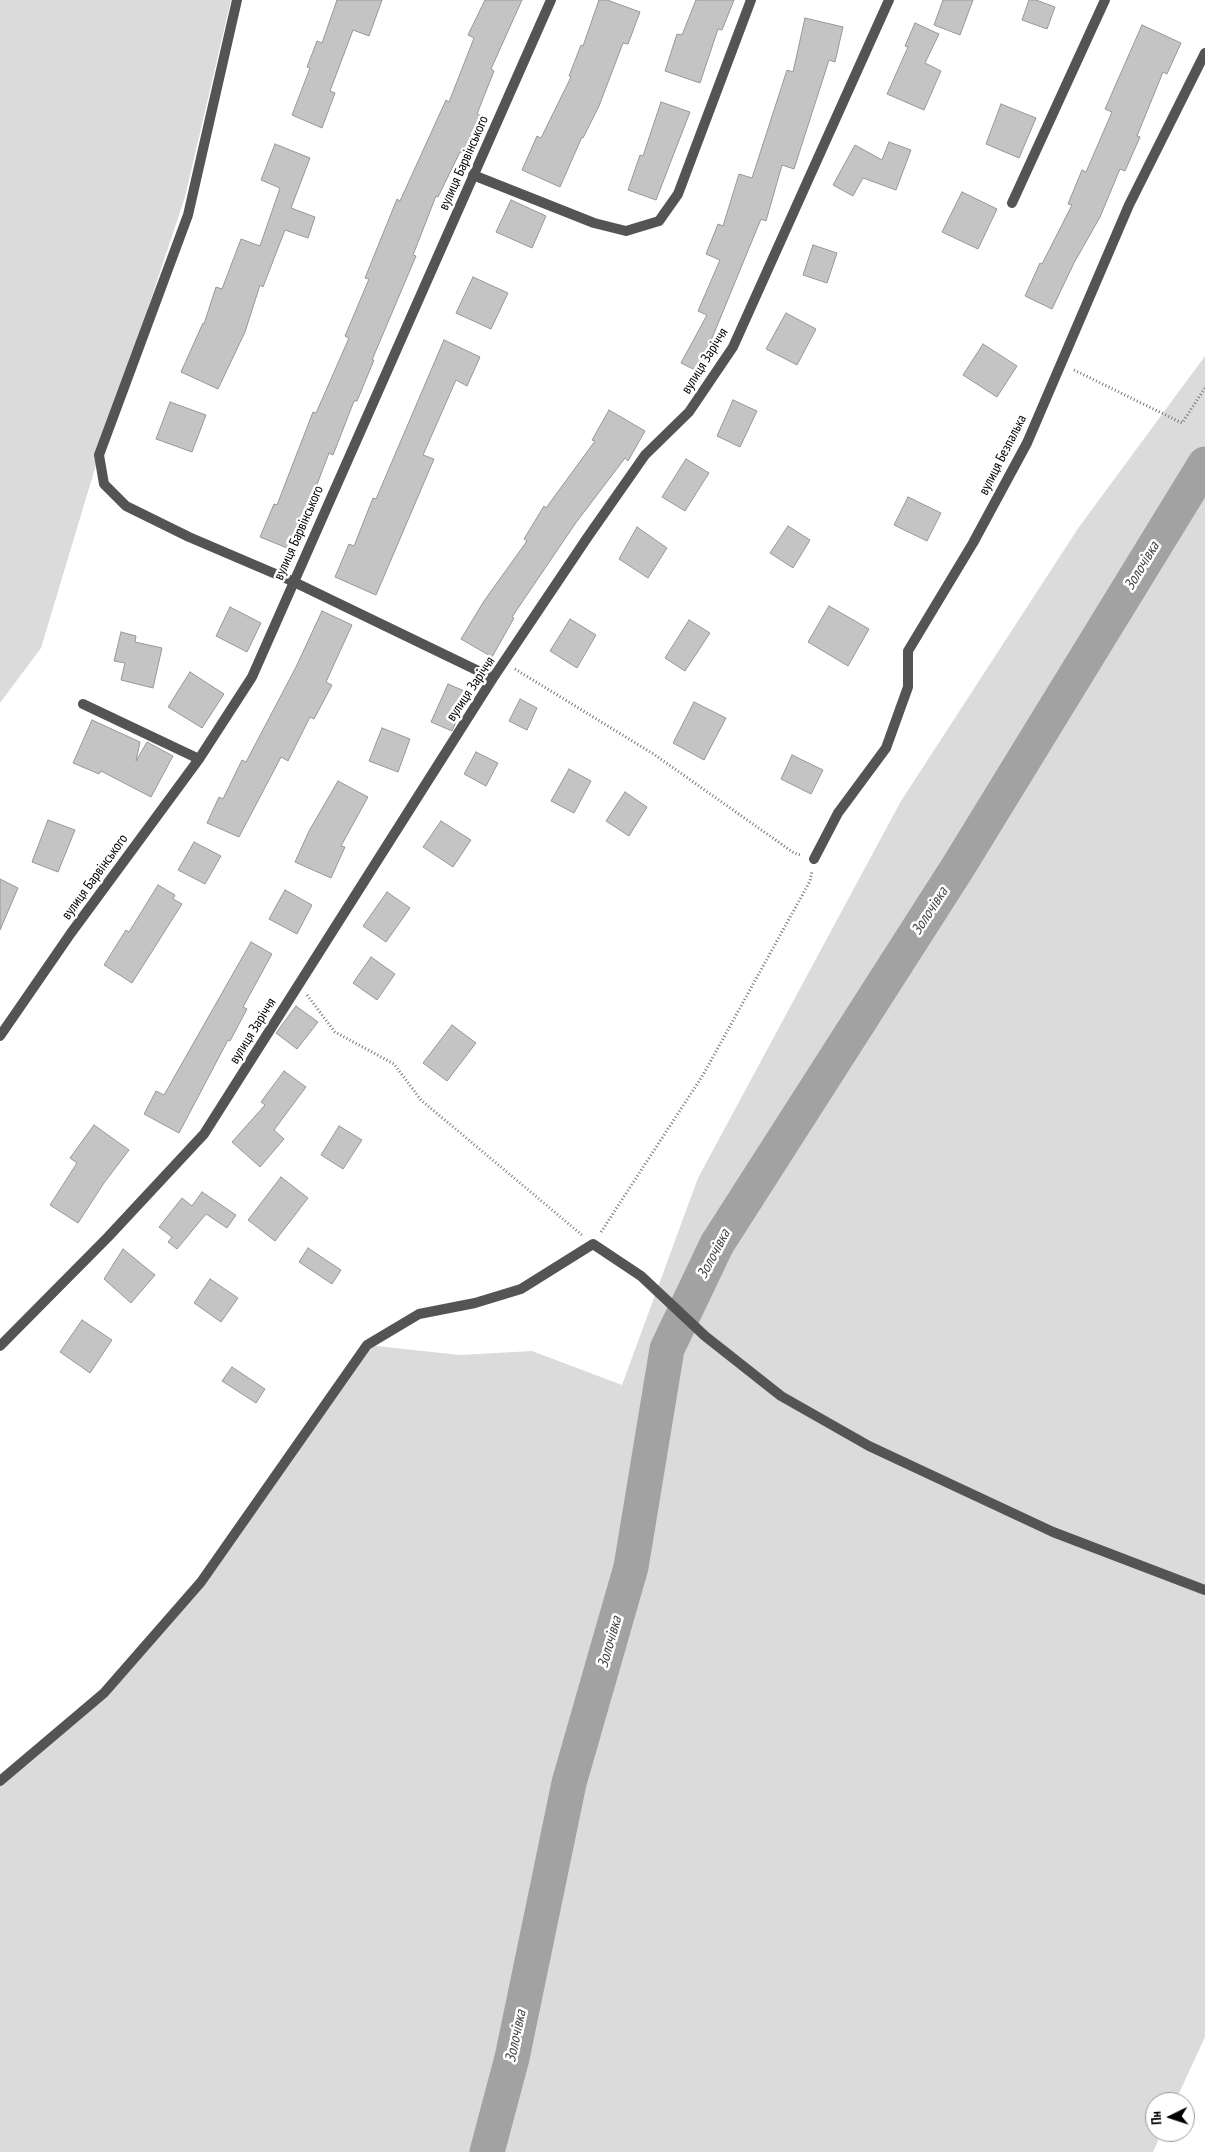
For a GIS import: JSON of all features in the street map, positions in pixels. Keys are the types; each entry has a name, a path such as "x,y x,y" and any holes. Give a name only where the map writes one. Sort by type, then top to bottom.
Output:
{"street":[{"path":"237,0 188,215 99,455 104,484 126,506 189,537 292,581 493,678"},
{"name":"вулиця Барвінського","path":"0,1036 71,933 199,759 252,677 292,581 551,0"},
{"path":"473,176 594,223 626,231 660,220 678,194 751,0"},
{"name":"вулиця Заріччя","path":"0,1346 108,1237 204,1134 493,678 506,663 587,538 645,455 690,412 733,347 889,0"},
{"path":"1012,203 1105,0"},
{"name":"вулиця Безпалька","path":"814,859 838,813 886,748 908,687 908,651 972,543 1027,443 1129,204 1205,53"},
{"path":"83,704 199,759"},
{"path":"0,1782 104,1693 201,1582 367,1345 419,1314 475,1303 521,1289 593,1244 641,1276 705,1336 781,1396 870,1446 1053,1532 1205,1590"}],"path":[{"path":"1061,363 1182,423 1205,388"},
{"path":"298,986 315,1004 335,1032 394,1064 421,1100 593,1244 703,1075 810,881 814,859 794,853 655,755 506,663"}],"shaded area":[{"path":"0,0 231,0 185,197 99,455 41,648 0,703"},
{"path":"1205,356 1205,2037 1180,2092 1145,2092 1145,2142 1158,2142 1153,2152 0,2152 0,1781 104,1693 201,1582 367,1345 460,1355 532,1351 622,1385 698,1178 901,801 1079,527"}],"building":[{"path":"337,0 382,0 369,36 353,30 330,91 335,93 322,128 292,115 310,68 307,67 317,41 322,43"},
{"path":"485,0 522,0 491,69 494,71 477,114 482,116 466,155 460,152 438,197 436,196 413,255 416,256 372,360 374,360 357,401 354,401 333,455 329,453 292,550 260,537 274,504 277,505 313,412 316,413 349,338 345,336 369,279 365,278 397,199 400,201 446,100 449,102 474,38 468,35"},
{"path":"599,0 607,0 640,12 628,44 623,43 599,106 582,137 560,187 522,170 537,136 541,138 571,77 569,76 581,45 583,46"},
{"path":"696,0 734,0 722,30 718,29 700,83 665,71 677,34 682,35"},
{"path":"943,0 973,0 960,35 934,25"},
{"path":"1029,0 1036,0 1055,7 1047,29 1022,20"},
{"path":"805,18 843,27 835,62 829,60 794,169 782,165 766,221 761,219 710,343 715,346 701,373 681,363 707,315 698,311 720,260 706,254 718,224 723,226 739,174 752,178 787,70 793,72"},
{"path":"915,23 939,34 925,63 941,71 924,110 887,94 908,47 905,46"},
{"path":"1142,25 1181,43 1167,74 1163,72 1137,136 1140,137 1125,171 1120,169 1100,217 1074,263 1052,309 1025,296 1040,263 1042,264 1072,205 1068,204 1082,170 1086,172 1112,112 1105,109"},
{"path":"661,102 690,112 656,200 628,190 640,155 643,156"},
{"path":"1001,104 1036,118 1019,158 986,144"},
{"path":"889,142 911,150 896,190 863,178 853,196 833,185 855,145 882,160"},
{"path":"275,144 310,158 291,208 315,217 308,238 285,230 263,287 260,285 245,332 218,389 181,372 204,324 216,287 222,289 241,239 260,246 280,188 261,180"},
{"path":"962,192 997,209 978,249 942,232"},
{"path":"511,200 546,216 532,248 496,232"},
{"path":"813,245 837,253 827,283 803,275"},
{"path":"473,277 508,293 491,329 456,313"},
{"path":"786,313 816,329 797,365 766,349"},
{"path":"444,340 480,357 467,386 456,380 423,455 434,459 376,595 335,577 349,544 354,546 373,498 376,499"},
{"path":"983,344 1017,366 997,397 963,375"},
{"path":"733,400 757,411 740,447 717,436"},
{"path":"170,402 206,415 192,452 156,439"},
{"path":"609,410 645,431 628,461 625,458 575,524 512,617 514,618 492,657 461,639 484,601 527,541 524,539 544,506 546,508 595,441 592,440"},
{"path":"686,459 709,473 685,511 662,497"},
{"path":"908,497 941,513 927,541 894,525"},
{"path":"788,526 810,540 793,568 770,553"},
{"path":"637,527 667,548 648,578 619,559"},
{"path":"829,606 869,629 848,666 808,642"},
{"path":"230,607 261,623 247,652 216,636"},
{"path":"322,611 352,625 326,682 332,685 314,719 310,717 288,761 281,757 239,837 207,823 219,797 223,799 242,760 246,762 296,667"},
{"path":"570,619 596,635 577,668 550,651"},
{"path":"689,620 710,633 685,671 665,658"},
{"path":"121,632 136,636 135,642 162,648 153,688 121,680 125,663 114,661"},
{"path":"190,672 224,694 202,728 168,707"},
{"path":"448,684 469,693 452,731 431,722"},
{"path":"520,699 537,708 527,730 509,721"},
{"path":"694,702 726,718 704,760 673,743"},
{"path":"92,720 140,742 136,761 147,742 173,756 151,797 101,771 99,774 73,763"},
{"path":"382,728 410,739 398,772 369,761"},
{"path":"476,752 498,763 486,786 464,774"},
{"path":"792,755 823,770 811,794 781,779"},
{"path":"569,769 591,781 574,813 551,801"},
{"path":"338,781 368,797 341,846 345,847 331,878 295,862 309,831"},
{"path":"625,792 647,807 629,836 606,821"},
{"path":"48,820 75,830 58,872 32,862"},
{"path":"441,821 471,840 453,867 423,847"},
{"path":"194,842 221,856 205,884 178,870"},
{"path":"0,879 18,888 0,930"},
{"path":"158,885 175,895 173,899 182,904 132,983 104,965 126,930 129,932"},
{"path":"285,890 312,905 297,934 269,919"},
{"path":"387,892 410,908 386,942 363,926"},
{"path":"251,942 272,954 243,1007 247,1009 230,1041 228,1040 179,1133 144,1114 156,1091 164,1095"},
{"path":"371,957 395,974 377,1000 353,983"},
{"path":"296,1006 318,1022 297,1049 276,1033"},
{"path":"452,1025 476,1043 447,1081 423,1063"},
{"path":"284,1071 306,1087 274,1130 284,1139 260,1167 232,1142 265,1105 261,1102"},
{"path":"94,1125 129,1150 104,1183 78,1223 50,1205 77,1163 70,1158"},
{"path":"339,1126 362,1140 343,1169 321,1155"},
{"path":"281,1177 308,1198 275,1241 248,1220"},
{"path":"202,1192 236,1215 227,1228 206,1214 177,1249 168,1242 172,1237 159,1227 182,1198 192,1206"},
{"path":"308,1248 341,1270 332,1284 299,1262"},
{"path":"123,1249 155,1275 131,1303 104,1279"},
{"path":"210,1279 238,1298 221,1322 194,1303"},
{"path":"82,1320 112,1340 90,1373 60,1352"},
{"path":"232,1367 265,1389 256,1403 222,1381"}],"waterway":[{"name":"Золочівка","path":"487,2152 512,2058 569,1783 631,1567 667,1349 717,1244 958,867 1205,464"}]}
